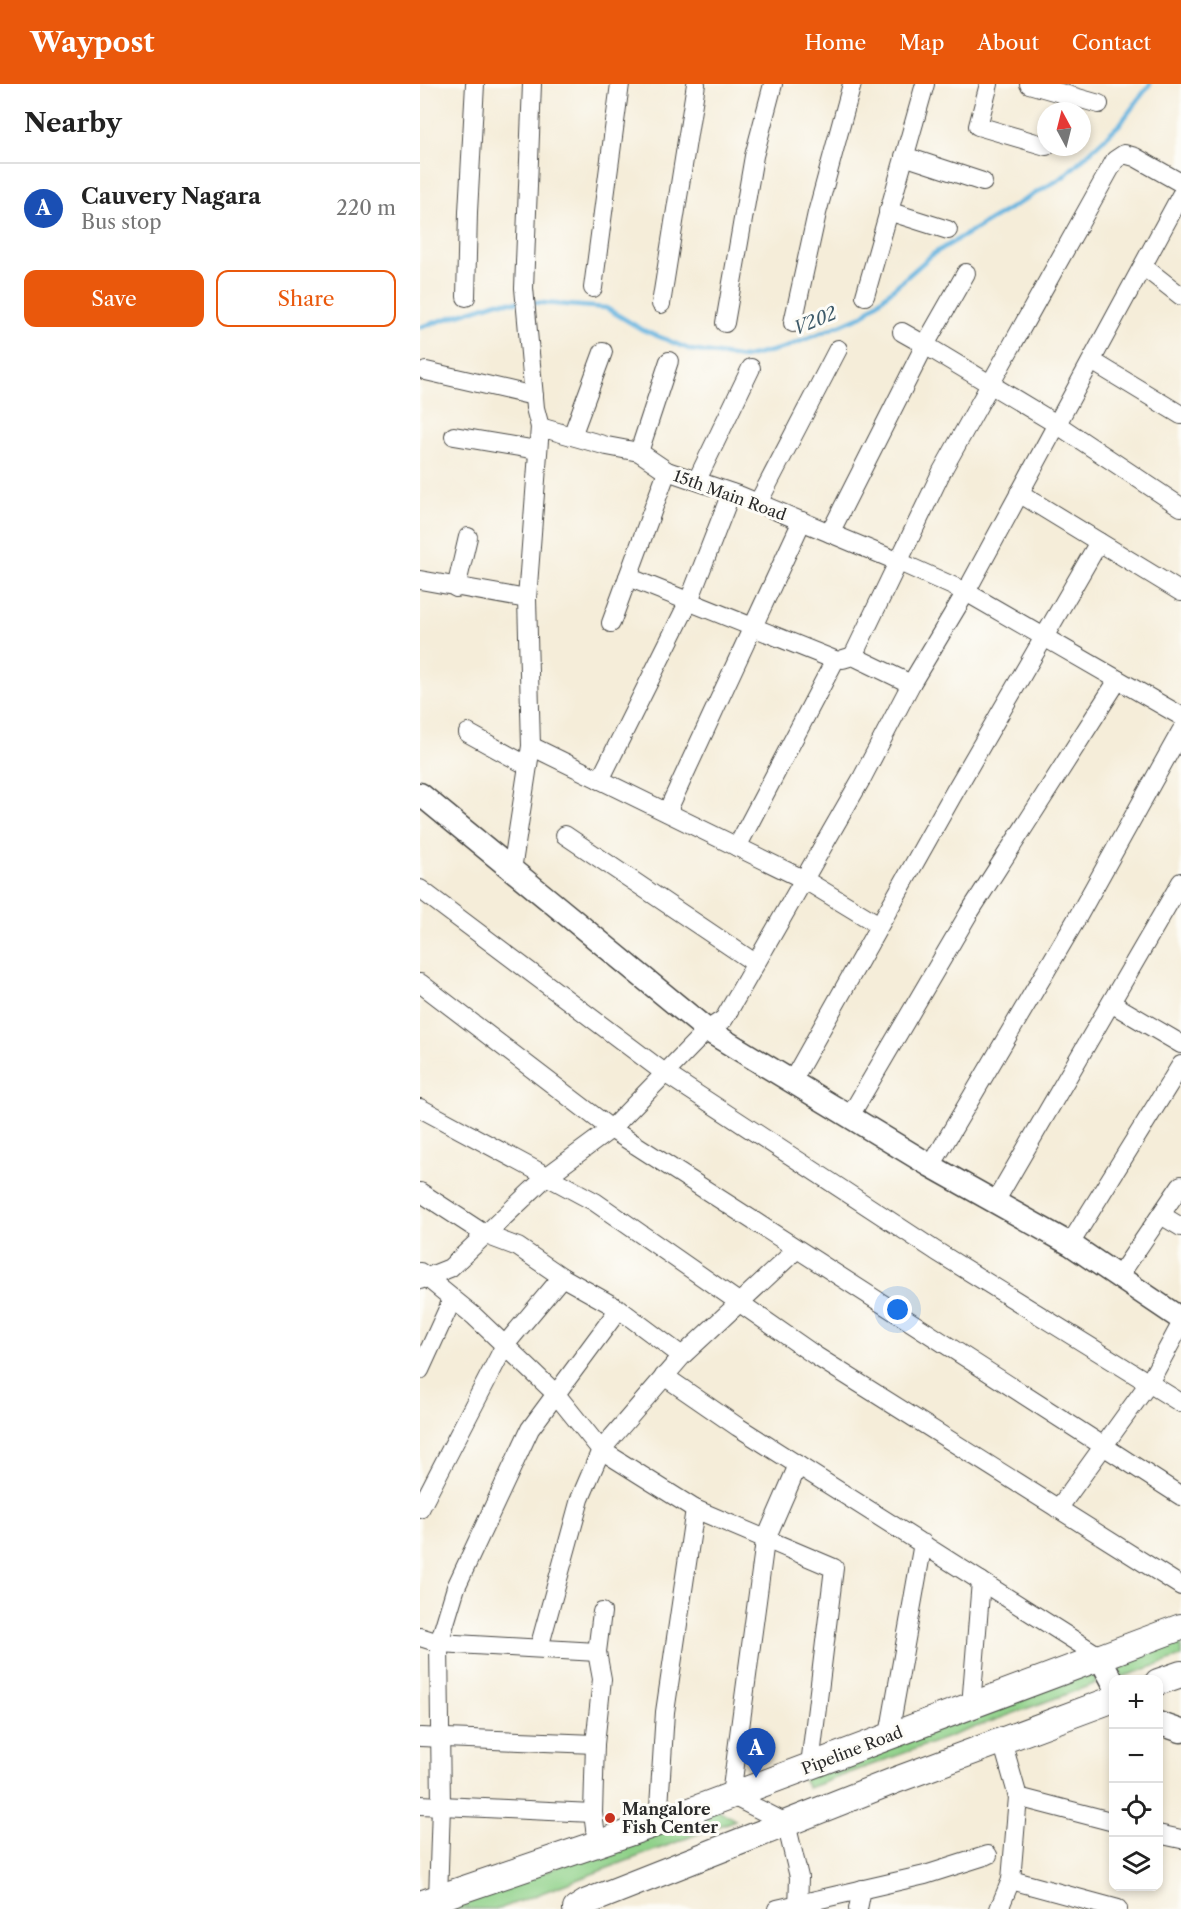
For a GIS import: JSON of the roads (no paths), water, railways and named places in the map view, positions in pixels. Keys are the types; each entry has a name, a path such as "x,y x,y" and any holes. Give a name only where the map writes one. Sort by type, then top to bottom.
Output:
{"main road":[{"name":"Pipeline Road","path":"429,1901 658,1823 1181,1627"},
{"path":"1163,1680 1181,1674"},
{"path":"586,1906 786,1823 1109,1701"}],"street":[{"path":"466,297 468,212 476,84"},
{"path":"512,870 531,746 527,599 540,427 534,396 526,302 532,84"},
{"path":"593,288 620,84"},
{"path":"661,304 696,84"},
{"path":"725,322 754,156 773,84"},
{"path":"793,323 817,213 852,84"},
{"path":"865,296 925,84"},
{"path":"989,84 978,126 1037,143"},
{"path":"1029,84 1099,104"},
{"path":"737,847 844,658 990,383 1115,160 1124,154 1135,157 1181,183"},
{"path":"904,156 983,182"},
{"path":"422,1276 450,1268 546,1177 611,1129 707,1030 724,1019 805,880 911,684 966,592 1181,195"},
{"path":"888,211 948,230"},
{"path":"1144,267 1181,296"},
{"path":"830,533 925,345 966,273"},
{"path":"902,332 1058,425 1181,507"},
{"path":"758,503 838,349"},
{"path":"572,436 603,352"},
{"path":"639,452 669,361"},
{"path":"1092,361 1181,415"},
{"path":"697,480 751,368"},
{"path":"426,371 534,396"},
{"name":"15th Main Road","path":"540,427 639,452 667,471 731,492 966,592 1181,716"},
{"path":"454,436 537,450"},
{"path":"611,623 667,471"},
{"path":"600,780 689,601 731,492"},
{"path":"1019,493 1181,592"},
{"path":"667,812 756,626 802,521"},
{"path":"456,588 468,537"},
{"path":"791,1083 1099,542"},
{"path":"628,576 911,684"},
{"path":"420,580 527,599"},
{"path":"850,1116 969,913 1118,680"},
{"path":"931,1166 1076,920 1181,731"},
{"path":"468,733 528,766"},
{"path":"531,746 805,880 879,925"},
{"path":"420,794 707,1030 931,1166 1070,1244 1181,1319"},
{"path":"565,835 755,963"},
{"path":"995,1202 1181,882"},
{"path":"420,889 666,1074 936,1251 1181,1403"},
{"path":"420,983 611,1129 1181,1496"},
{"path":"1111,1003 1181,1044"},
{"path":"1070,1244 1181,1065"},
{"path":"420,1108 595,1202 816,1356 1181,1586"},
{"path":"1119,1276 1181,1185"},
{"path":"420,1192 486,1235 519,1247 562,1277 619,1309 682,1356"},
{"path":"1161,1215 1181,1227"},
{"path":"539,1648 580,1498 601,1450 682,1356 796,1250"},
{"path":"422,1276 505,1346 555,1393 601,1450 695,1509 834,1568 810,1765"},
{"path":"420,1509 505,1346 562,1277"},
{"path":"420,1370 452,1300"},
{"path":"429,1901 441,1806 439,1643 456,1587 481,1529 530,1429 619,1309"},
{"path":"1058,1509 1106,1446 1149,1383 1181,1324"},
{"path":"664,1376 798,1465 1099,1656 1109,1676"},
{"path":"798,1465 765,1540 730,1795 786,1823 799,1877 798,1906"},
{"path":"658,1823 665,1712 695,1509"},
{"path":"889,1735 923,1543"},
{"path":"970,1706 981,1581"},
{"path":"597,1844 593,1813 595,1743 602,1679 597,1652 602,1612"},
{"path":"420,1637 439,1643 597,1652"},
{"path":"1163,1725 1181,1731"},
{"path":"420,1737 595,1743"},
{"path":"999,1909 1011,1880 1018,1797 1002,1741"},
{"path":"1018,1797 1109,1821"},
{"path":"420,1805 593,1813"},
{"path":"1163,1835 1181,1839"},
{"path":"777,1909 925,1875 988,1855"},
{"path":"1011,1880 1079,1904 1118,1909"},
{"path":"858,1909 862,1889"}],"waterway":[{"name":"V202","path":"531,302 606,308 643,330 691,350 743,358 784,348 862,316 933,254 1063,177 1120,124 1150,84"},
{"name":"V202","path":"421,327 498,302 522,302"}],"place":[{"name":"Cauvery Nagara","path":"756,1778"},
{"name":"Mangalore Fish Center","path":"610,1818"}]}
